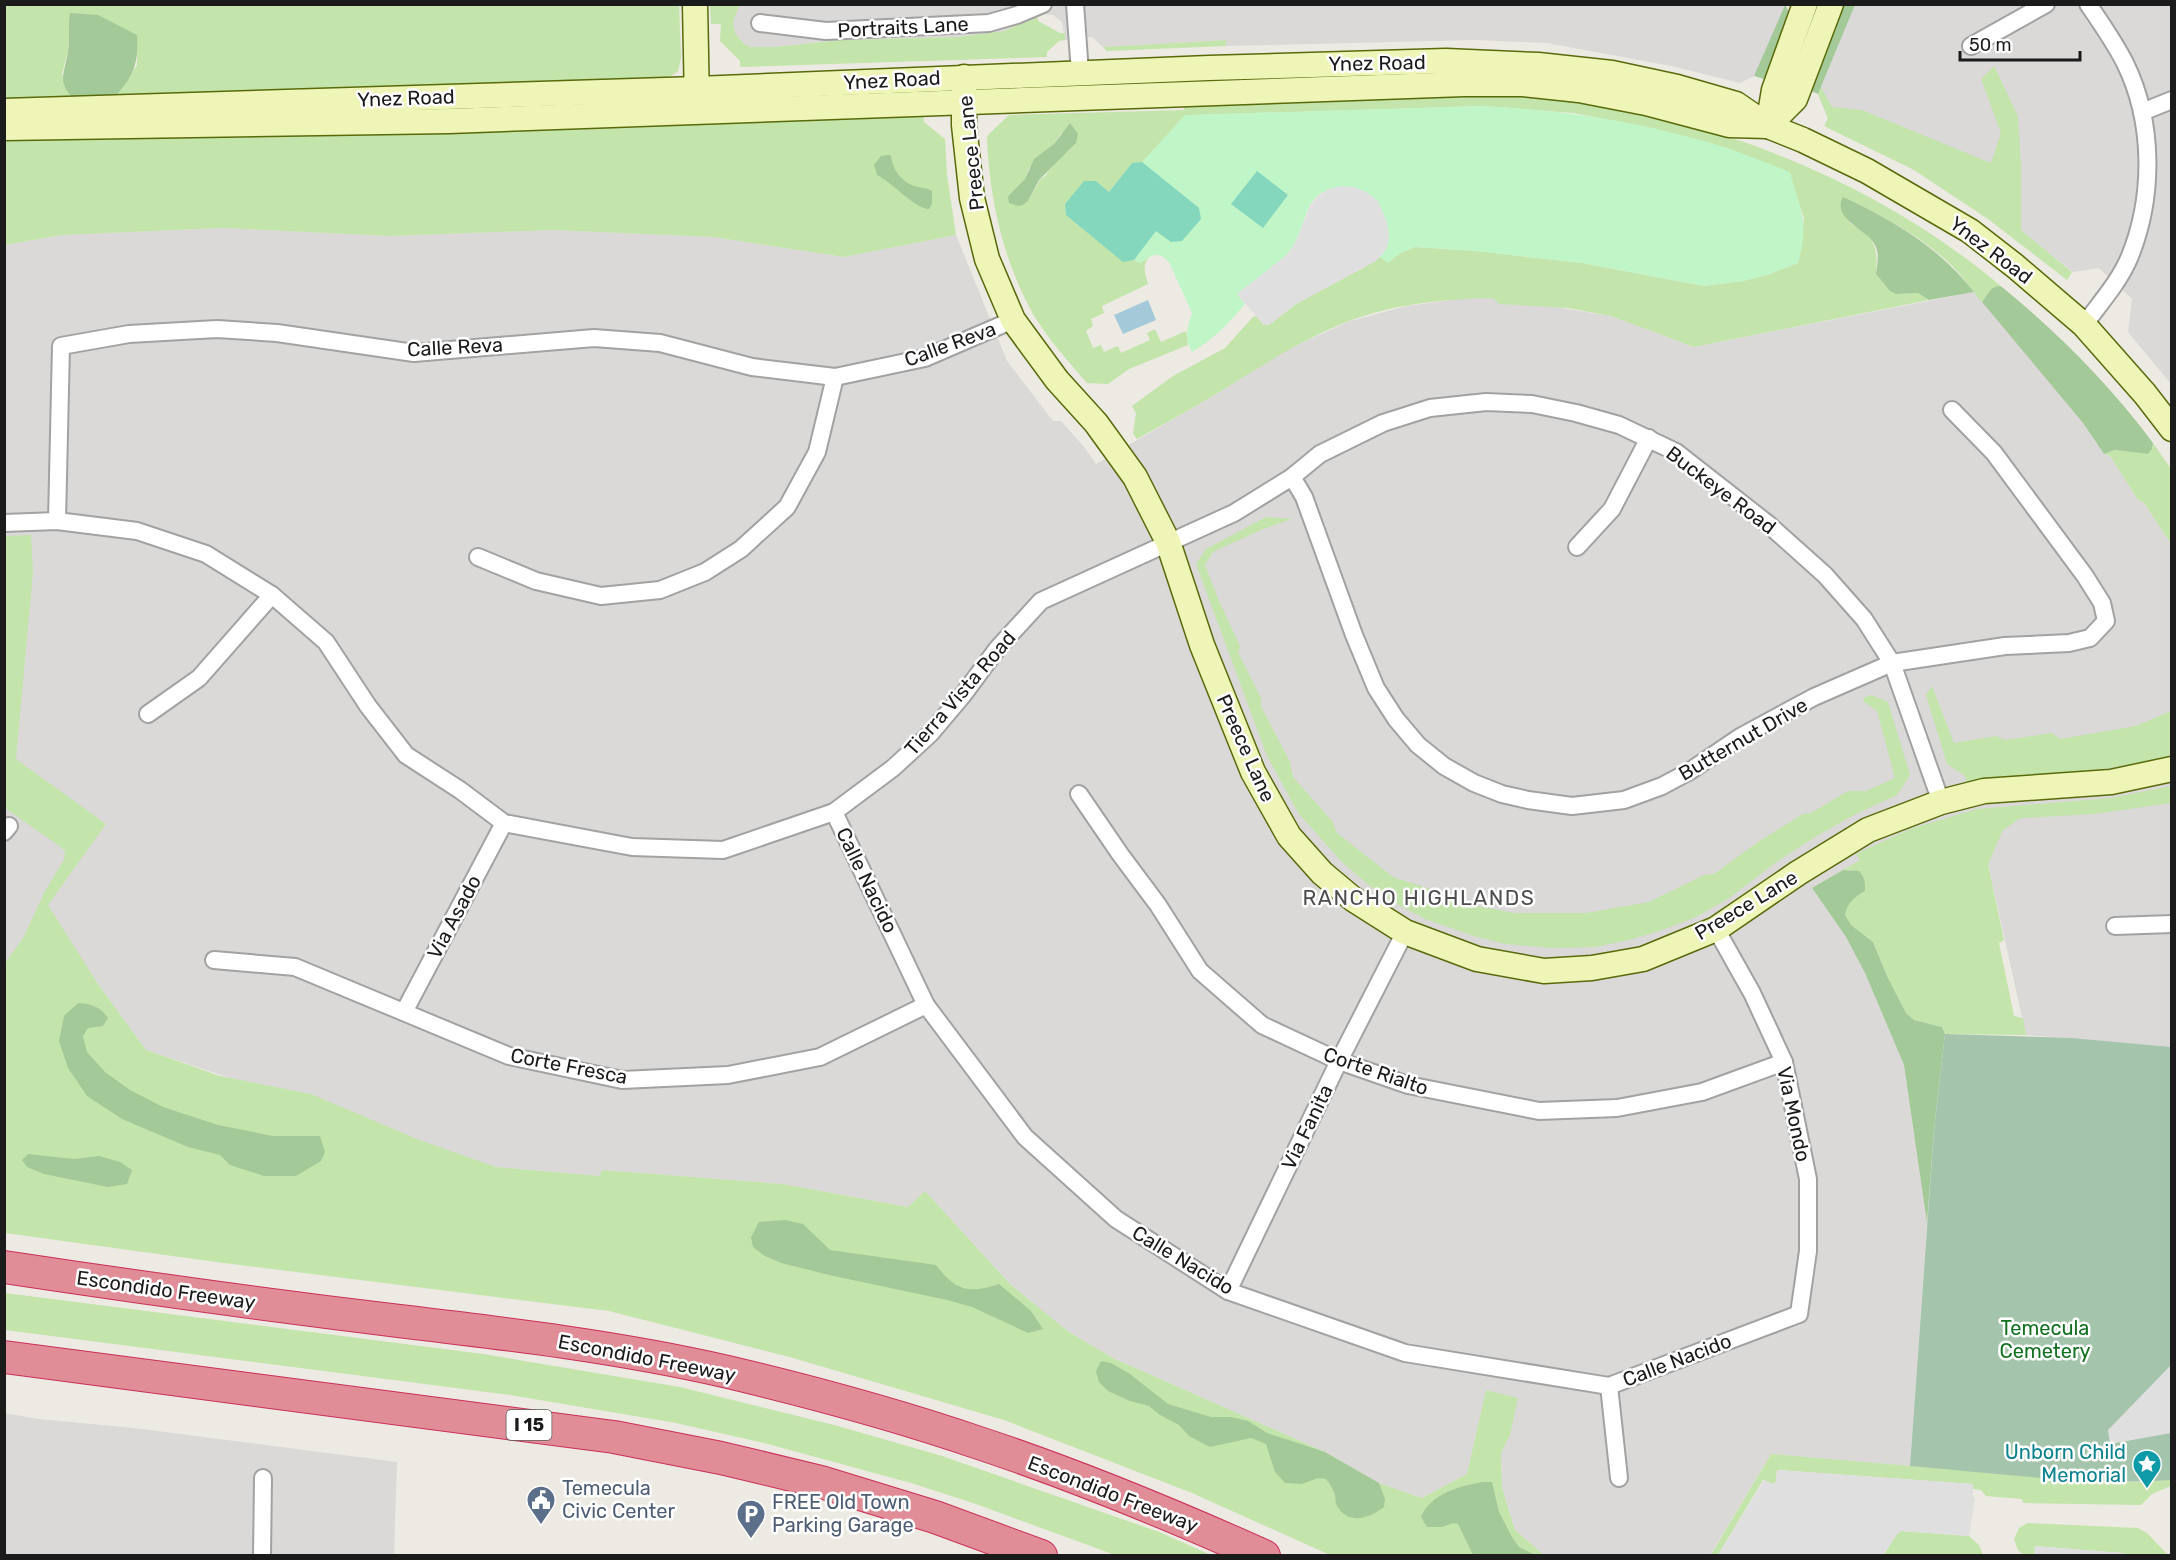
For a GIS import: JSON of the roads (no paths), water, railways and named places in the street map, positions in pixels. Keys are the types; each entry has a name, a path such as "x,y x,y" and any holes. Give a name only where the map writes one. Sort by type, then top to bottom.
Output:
{"highway":[{"name":"Escondido Freeway","path":"4,1267 398,1321 524,1335 726,1372 874,1411 977,1442 1088,1482 1264,1556"},
{"name":"I 15","path":"4,1357 614,1437 721,1458 821,1482 935,1517 1041,1556"}],"main road":[{"path":"695,4 697,100"},
{"path":"1768,126 1774,90 1804,4"},
{"path":"1768,126 1795,99 1826,6"},
{"name":"Ynez Road","path":"4,128 449,121 964,77 1080,73 1446,62 1538,65 1612,73 1677,87 1736,104 1768,126 1867,171 1970,231 2016,266 2084,325 2145,394 2172,429"},
{"name":"Preece Lane","path":"964,77 964,124 972,198 987,259 1014,320 1057,380 1096,423 1135,477 1168,542 1202,645 1253,772 1289,836 1322,873 1353,899 1406,932 1477,959 1545,971 1592,968 1643,959 1716,929 1798,873 1868,830 1941,802 1984,790 2111,782 2172,769"},
{"name":"Ynez Road","path":"4,111 697,100 964,102 1464,84 1523,84 1579,90 1635,101 1729,125 1768,126"}],"street":[{"name":"Portraits Lane","path":"759,22 826,31 989,23 1043,4"},
{"path":"1075,4 1080,73"},
{"path":"1971,46 2046,4"},
{"path":"2084,325 2116,282 2130,257 2145,208 2147,165 2142,112 2125,63 2088,4"},
{"path":"2142,112 2172,100"},
{"name":"Calle Reva","path":"57,521 61,346 129,334 217,329 277,333 414,353 594,338 660,343 752,368 835,377 925,358 1014,320"},
{"path":"478,557 536,581 601,596 660,590 705,572 741,549 787,507 816,452 835,377"},
{"name":"Buckeye Road","path":"1168,542 1234,513 1292,477 1320,454 1383,423 1430,408 1486,402 1532,404 1619,425 1676,452 1697,467 1826,575 1864,619 1892,663 1941,802"},
{"name":"Butternut Drive","path":"1292,477 1304,497 1354,635 1377,688 1396,719 1418,745 1444,766 1474,783 1502,794 1572,806 1624,800 1662,786 1690,771 1740,737 1814,697 1892,663 2005,646 2069,643 2090,638 2106,621 2102,603 2085,576 1994,453 1952,410"},
{"path":"1577,547 1612,509 1649,438"},
{"name":"Tierra Vista Road","path":"4,523 57,521 137,531 206,554 272,595 326,642 368,706 406,755 460,790 504,823 632,847 723,850 834,812 893,768 930,734 997,649 1041,601 1168,542"},
{"path":"148,714 199,678 272,595"},
{"name":"Corte Rialto","path":"1079,794 1158,905 1200,970 1262,1025 1339,1062 1408,1085 1539,1111 1617,1108 1702,1092 1784,1062"},
{"name":"Calle Nacido","path":"834,812 926,1005 1025,1137 1116,1219 1228,1291 1405,1353 1609,1386 1799,1314"},
{"name":"Via Asado","path":"404,1012 504,823"},
{"path":"2115,926 2172,924"},
{"name":"Via Mondo","path":"1716,929 1752,993 1784,1062 1808,1179 1808,1251 1799,1314"},
{"name":"Via Fanita","path":"1228,1291 1339,1062 1406,932"},
{"name":"Corte Fresca","path":"214,960 295,967 509,1056 622,1080 728,1075 820,1057 926,1005"},
{"path":"1609,1386 1618,1478"},
{"path":"262,1556 263,1478"}],"water":[{"path":"1148,300 1156,320 1123,334 1114,315"}],"place":[{"name":"Unborn Child Memorial","path":"2147,1490"},
{"name":"Temecula Civic Center","path":"541,1526"},
{"name":"FREE Old Town Parking Garage","path":"751,1540"}],"district":[{"name":"RANCHO HIGHLANDS","path":"1419,898"}],"park label":[{"name":"Temecula Cemetery","path":"2045,1340"}]}
